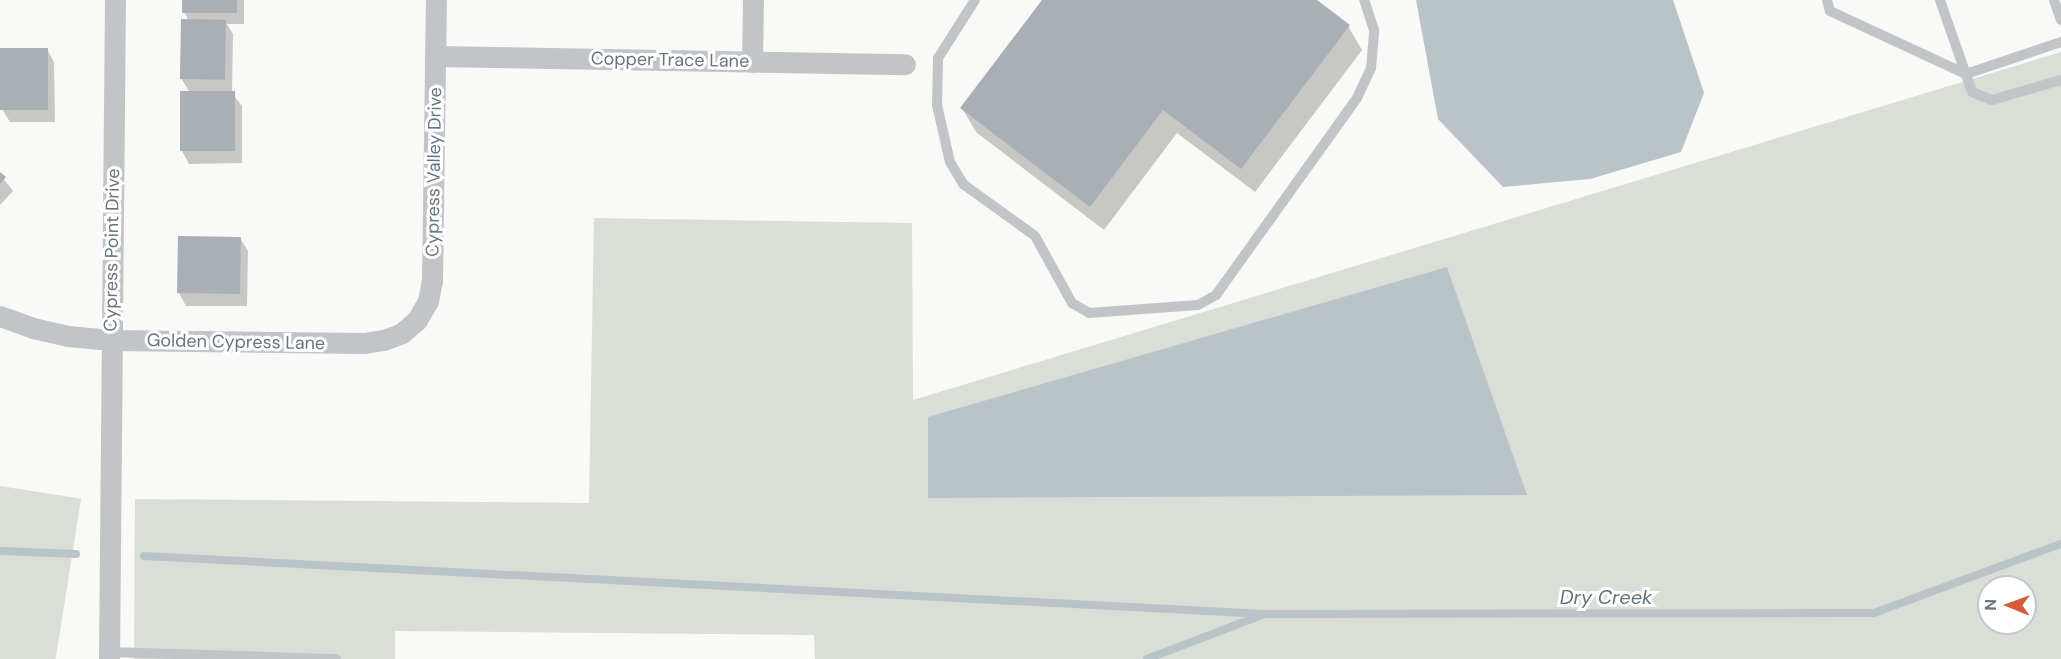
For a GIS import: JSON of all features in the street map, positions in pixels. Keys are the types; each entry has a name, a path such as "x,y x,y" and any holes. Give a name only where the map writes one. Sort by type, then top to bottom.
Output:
{"street":[{"name":"Cypress Point Drive","path":"109,656 115,0"},
{"name":"Cypress Valley Drive","path":"402,333 417,320 428,301 432,281 436,0"},
{"path":"752,62 753,0"},
{"name":"Copper Trace Lane","path":"435,56 905,64"},
{"name":"Golden Cypress Lane","path":"0,316 59,334 111,340 364,343 384,340 402,333"}],"lane":[{"path":"975,0 938,58 937,105 950,162 963,184 1035,236 1072,303 1089,313 1198,305 1216,295 1358,98 1371,68 1374,30 1364,0"},
{"path":"1827,0 1830,11 1966,74 2061,42"},
{"path":"1940,0 1972,92 1992,100 2061,80"},
{"path":"2054,0 2061,20"},
{"path":"109,656 336,659"}],"shaded area":[{"path":"1416,0 1673,0 1704,93 1681,152 1590,179 1503,187 1438,119"},
{"path":"2061,52 2061,659 815,659 814,635 395,631 395,659 134,659 135,499 589,503 594,218 912,223 913,400"},
{"path":"1447,267 1527,495 928,498 928,417"},
{"path":"0,486 81,499 56,659 0,659"}],"building":[{"path":"182,0 237,0 237,13 182,13"},
{"path":"1042,0 1317,0 1350,25 1241,169 1163,110 1090,207 960,108"},
{"path":"181,19 226,20 225,80 180,79"},
{"path":"0,48 48,48 48,110 0,110"},
{"path":"180,91 235,91 235,151 180,151"},
{"path":"0,172 6,177 0,184"},
{"path":"178,236 241,237 240,294 177,293"}],"waterway":[{"name":"Dry Creek","path":"1147,659 1265,614 1874,613 2061,544"},
{"path":"0,551 76,554"},
{"path":"144,556 1265,614"}]}
